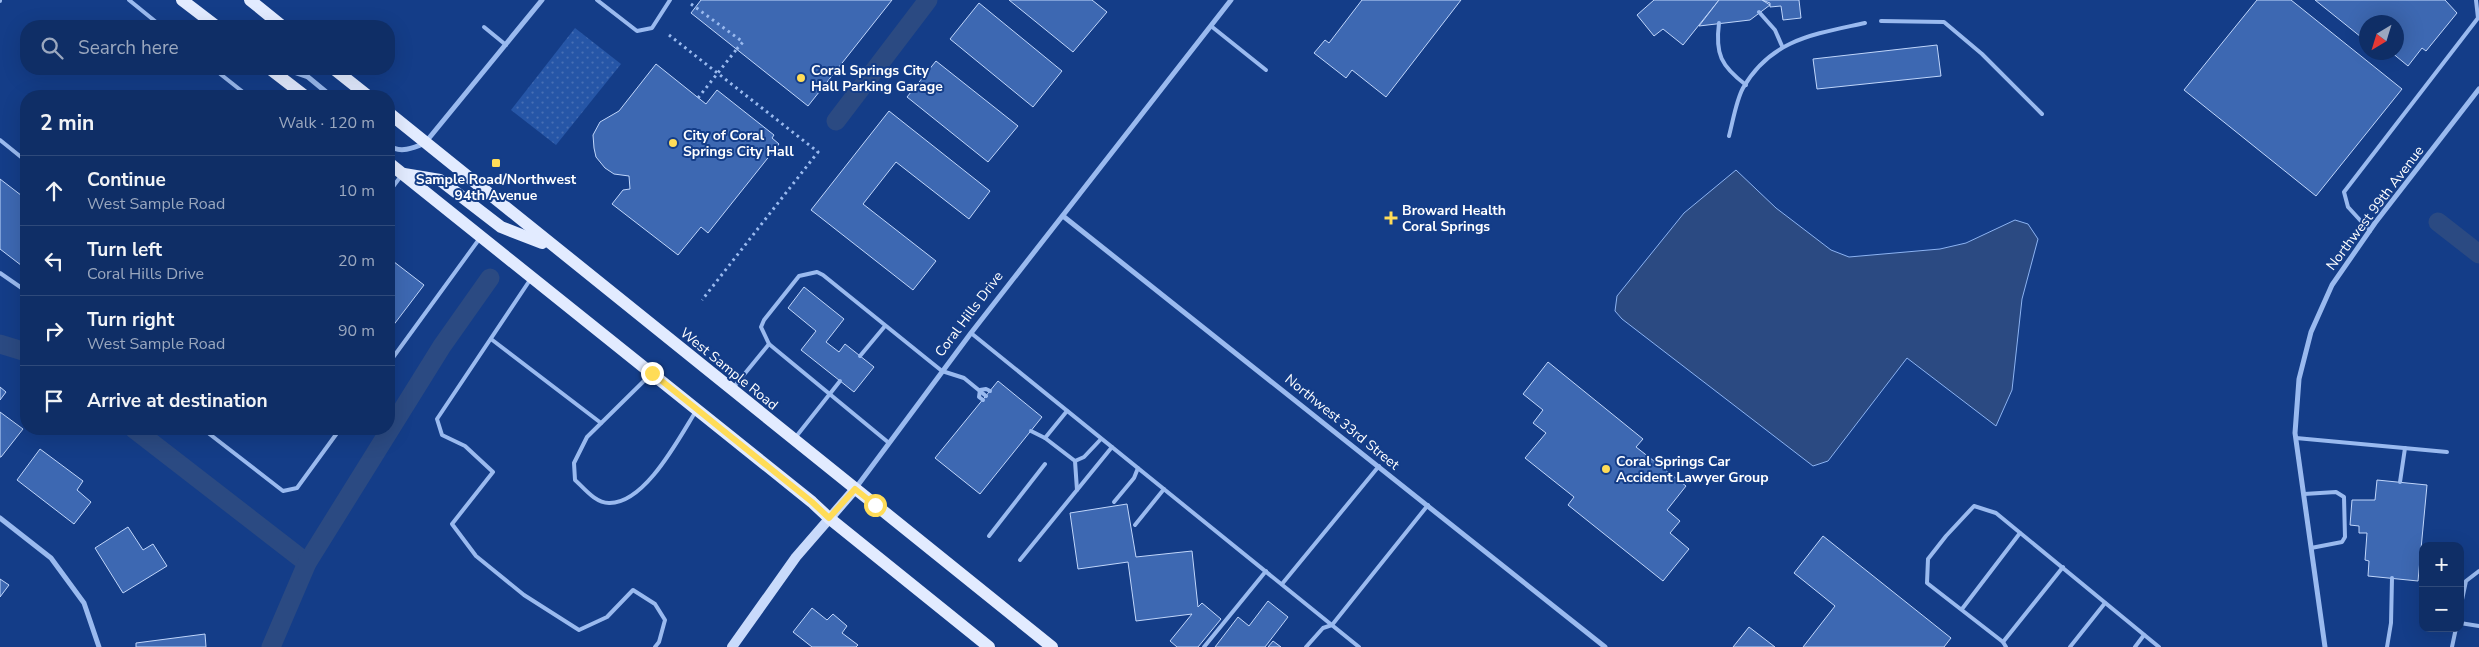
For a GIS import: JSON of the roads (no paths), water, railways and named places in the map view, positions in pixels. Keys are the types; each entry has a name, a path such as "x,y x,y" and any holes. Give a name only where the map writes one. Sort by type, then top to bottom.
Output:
{"main road":[{"path":"182,0 208,20"},
{"path":"250,0 275,20"},
{"path":"278,75 296,90"},
{"path":"342,75 360,90"},
{"name":"West Sample Road","path":"395,118 1052,647"},
{"path":"395,168 697,409 989,647"},
{"path":"403,174 440,180 501,227 554,247"}],"street":[{"path":"395,148 410,150 425,143 542,0"},
{"name":"Coral Hills Drive","path":"732,647 796,558 855,489 942,371 1231,0"},
{"path":"302,75 308,77 324,90"},
{"name":"Northwest 99th Avenue","path":"2325,647 2296,438 2299,379 2311,332 2332,285 2370,231 2479,89"},
{"name":"Northwest 33rd Street","path":"1063,216 1606,647"},
{"path":"0,518 51,558 84,603 99,647"}],"lane":[{"path":"129,0 154,20"},
{"path":"597,0 637,30 652,28 670,0"},
{"path":"2370,231 2348,207 2344,192 2478,18 2476,0"},
{"path":"1759,12 1775,30 1782,46"},
{"path":"1881,21 1944,22 1982,54 2042,114"},
{"path":"1719,23 1718,52 1726,67 1746,85"},
{"path":"1729,136 1746,85 1766,58 1782,46 1811,35 1865,23"},
{"path":"1211,26 1266,70"},
{"path":"484,27 506,45"},
{"path":"222,75 240,90"},
{"path":"0,140 20,156"},
{"path":"395,184 403,174"},
{"path":"395,355 481,236"},
{"path":"890,443 769,344 760,327 799,276 817,272 823,275 942,371 964,378 986,396"},
{"path":"0,273 20,287"},
{"path":"532,277 438,419 442,435 465,446 493,472 452,524 476,556 524,595 579,630 607,617 633,590 655,604 665,620 659,642 655,647"},
{"path":"860,356 885,326"},
{"path":"971,334 1359,647"},
{"path":"491,338 601,423"},
{"path":"732,390 769,344"},
{"path":"652,373 587,437 574,463 575,480 596,500 608,503 623,500 645,486 670,453 697,409"},
{"path":"793,440 840,381"},
{"path":"980,390 986,389 990,391"},
{"path":"980,390 979,397 982,400"},
{"path":"1045,438 1067,411"},
{"path":"1031,431 1045,438 1075,461 1077,491"},
{"path":"211,435 283,491 297,488 336,435"},
{"path":"2296,438 2446,452"},
{"path":"1075,461 1084,456 1101,439"},
{"path":"1020,560 1112,448"},
{"path":"2400,482 2406,448"},
{"path":"989,536 1045,464"},
{"path":"1282,584 1379,466"},
{"path":"1114,502 1134,478 1138,468"},
{"path":"1135,524 1164,489"},
{"path":"2304,494 2336,492 2344,498 2345,537 2342,542 2311,548"},
{"path":"1306,647 1323,628 1332,625 1428,505"},
{"path":"2006,647 2003,642 1928,583 1928,559 1974,506 1996,513 2159,647"},
{"path":"1962,609 2020,533"},
{"path":"2003,642 2063,567"},
{"path":"2464,590 2466,581 2479,571"},
{"path":"1204,647 1266,572"},
{"path":"2387,647 2391,622 2392,578"},
{"path":"2070,647 2106,603"},
{"path":"2464,624 2479,626"},
{"path":"2452,647 2455,632"},
{"path":"2135,647 2144,635"}],"waterway":[{"path":"836,121 928,0"},
{"path":"2438,222 2479,254"},
{"path":"395,422 442,346 490,278"},
{"path":"0,344 20,350"},
{"path":"142,435 307,563"},
{"path":"271,647 307,563 387,435"}],"place":[{"name":"Coral Springs City Hall Parking Garage","path":"801,78"},
{"name":"City of Coral Springs City Hall","path":"673,143"},
{"name":"Sample Road/Northwest 94th Avenue","path":"496,163"},
{"name":"Broward Health Coral Springs","path":"1391,218"},
{"name":"Coral Springs Car Accident Lawyer Group","path":"1606,469"}]}
